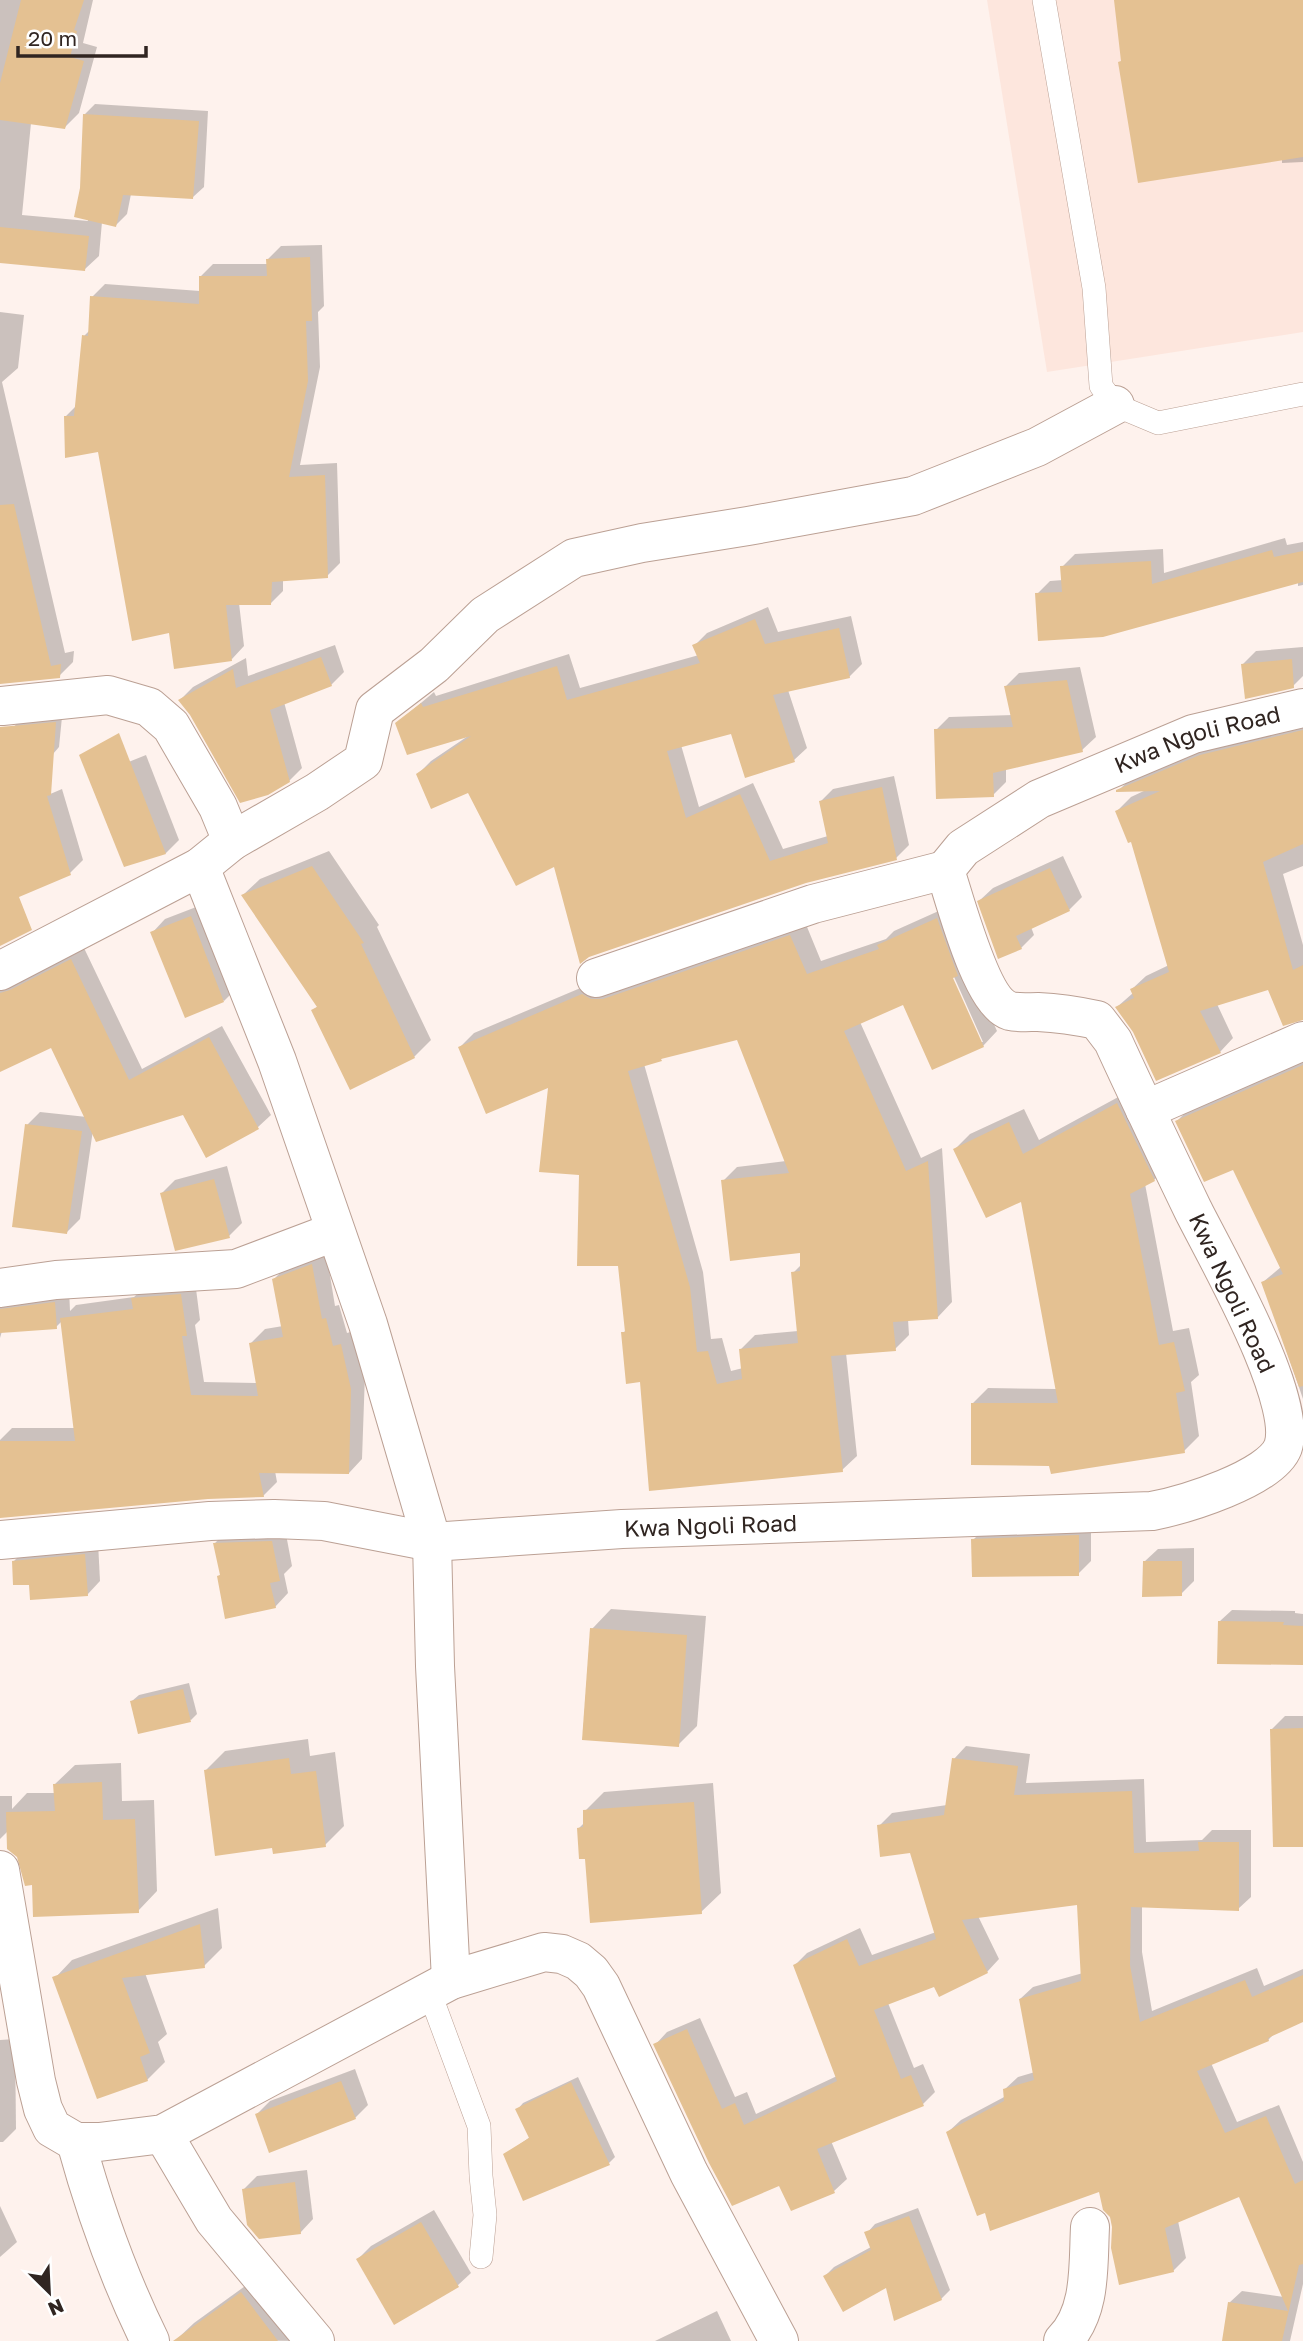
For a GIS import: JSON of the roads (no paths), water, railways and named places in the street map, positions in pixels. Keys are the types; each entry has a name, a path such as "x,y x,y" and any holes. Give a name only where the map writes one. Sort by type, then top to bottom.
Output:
{"street":[{"path":"0,971 200,867 232,841 317,792 363,761 375,710 434,665 485,615 574,558 642,543 913,496 1037,447 1115,405"},
{"path":"2,706 108,695 149,707 171,726 218,807 232,841"},
{"name":"Kwa Ngoli Road","path":"0,1540 210,1521 274,1519 324,1521 432,1542 621,1529 1152,1511 1181,1506 1259,1472 1275,1458 1284,1440 1282,1413 1273,1380 1257,1335 1113,1041 1097,1020 1011,1011 1000,1005 988,991 945,870 963,848 1039,799 1193,734 1303,708"},
{"path":"200,867 277,1061 376,1349 432,1542 440,1986"},
{"path":"596,978 813,904 945,870"},
{"path":"1145,1110 1303,1041"},
{"path":"0,1289 56,1280 236,1269 334,1231"},
{"path":"0,1870 43,2109 52,2128 76,2143 163,2134 440,1986 544,1952 562,1954 578,1961 591,1972 601,1986 690,2173 779,2341"},
{"path":"163,2134 214,2220 315,2341"},
{"path":"76,2143 89,2191 131,2302 150,2341"},
{"path":"1063,2341 1078,2321 1087,2288 1090,2227"}],"lane":[{"path":"1044,0 1094,288 1101,386 1115,405 1158,423 1303,394"},
{"path":"440,1986 479,2126 485,2215 481,2258"}]}
